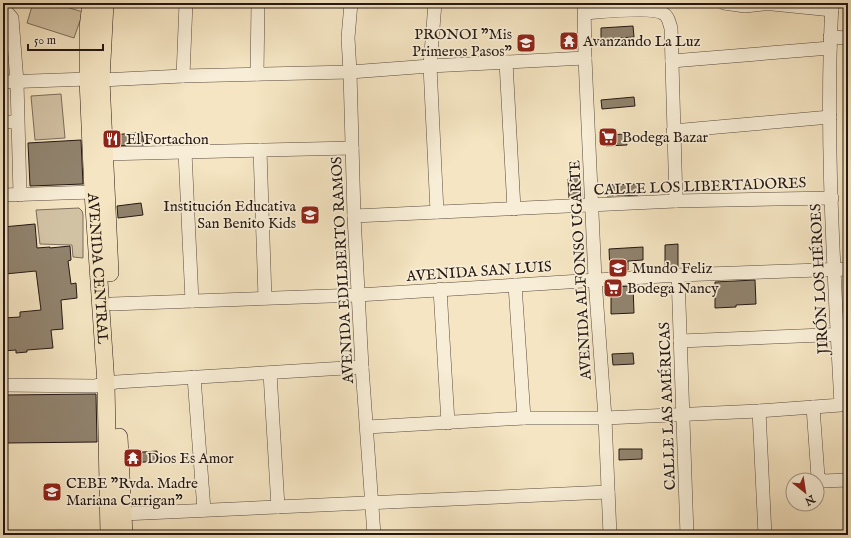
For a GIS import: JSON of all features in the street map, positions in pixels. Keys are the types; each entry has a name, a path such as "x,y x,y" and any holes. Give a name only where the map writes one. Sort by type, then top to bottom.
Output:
{"main road":[{"name":"AVENIDA CENTRAL","path":"90,3 88,28 104,154 112,304 109,535"},
{"name":"AVENIDA CENTRAL","path":"105,3 94,79 93,192 124,535"}],"street":[{"path":"183,76 186,3"},
{"path":"257,74 258,3"},
{"name":"AVENIDA EDILBERTO RAMOS","path":"351,3 348,38 354,216 362,367 374,535"},
{"path":"435,3 430,66 437,212"},
{"path":"724,3 745,6 762,3 832,6"},
{"name":"JIRÓN LOS HÉROES","path":"813,407 841,405 843,334 834,270 830,117 830,43 832,6"},
{"path":"3,8 12,18 17,82 20,195"},
{"path":"584,8 653,10 664,14 668,18 671,28 676,201"},
{"name":"AVENIDA ALFONSO UGARTE","path":"584,8 595,280 605,418 610,535"},
{"path":"672,61 830,43 848,38"},
{"path":"3,82 350,72 430,66 585,58"},
{"path":"506,62 514,209"},
{"path":"673,131 830,117"},
{"path":"3,122 17,122"},
{"path":"104,154 352,148"},
{"path":"260,150 265,298"},
{"path":"185,152 192,301"},
{"path":"3,195 93,192"},
{"name":"CALLE LOS LIBERTADORES","path":"354,216 676,201 832,198"},
{"name":"AVENIDA SAN LUIS","path":"112,304 358,295 678,275 848,269"},
{"name":"CALLE LAS AMÉRICAS","path":"678,275 687,535"},
{"path":"515,285 524,418"},
{"path":"440,289 448,422"},
{"path":"680,341 843,334"},
{"path":"3,386 95,386 111,383 194,377 362,367"},
{"path":"270,372 278,507"},
{"path":"194,377 204,510"},
{"path":"367,427 524,418 605,418 813,407 818,477 823,481 848,480"},
{"path":"759,411 765,535"},
{"path":"123,514 608,492"}],"shaded area":[{"path":"33,3 53,3 83,12 74,38 27,23"},
{"path":"61,94 65,138 35,140 31,96"},
{"path":"79,208 83,215 83,258 73,257 72,245 40,244 36,210"},
{"path":"844,273 848,273 848,330 845,330"}],"building":[{"path":"633,26 634,37 601,39 601,28"},
{"path":"634,97 635,106 602,109 601,100"},
{"path":"142,132 144,145 114,146 114,135"},
{"path":"626,134 627,145 606,146 605,135"},
{"path":"81,140 83,184 30,186 28,143"},
{"path":"581,178 582,197 569,198 568,179"},
{"path":"638,184 638,195 607,196 607,185"},
{"path":"141,203 143,215 118,218 117,206"},
{"path":"35,224 37,248 70,246 71,260 68,261 71,284 76,283 77,298 61,300 63,329 51,330 53,348 27,350 27,352 16,353 16,350 3,351 3,318 20,317 20,312 41,310 36,271 5,274 3,227"},
{"path":"678,244 678,267 665,268 665,245"},
{"path":"643,247 643,260 628,261 628,270 610,271 609,249"},
{"path":"755,280 756,304 715,308 715,282"},
{"path":"633,286 634,313 611,314 611,287"},
{"path":"633,353 634,364 613,365 612,354"},
{"path":"96,394 97,442 6,443 6,395"},
{"path":"619,449 642,449 642,459 619,460"},
{"path":"157,451 158,461 131,463 130,453"}],"place":[{"name":"Avanzando La Luz","path":"569,41"},
{"name":"PRONOI \"Mis Primeros Pasos\"","path":"526,43"},
{"name":"Bodega Bazar","path":"608,137"},
{"name":"El Fortachon","path":"112,139"},
{"name":"Institución Educativa San Benito Kids","path":"310,215"},
{"name":"Mundo Feliz","path":"618,268"},
{"name":"Bodega Nancy","path":"613,288"},
{"name":"Dios Es Amor","path":"133,458"},
{"name":"CEBE \"Rvda. Madre Mariana Carrigan\"","path":"52,492"}]}
